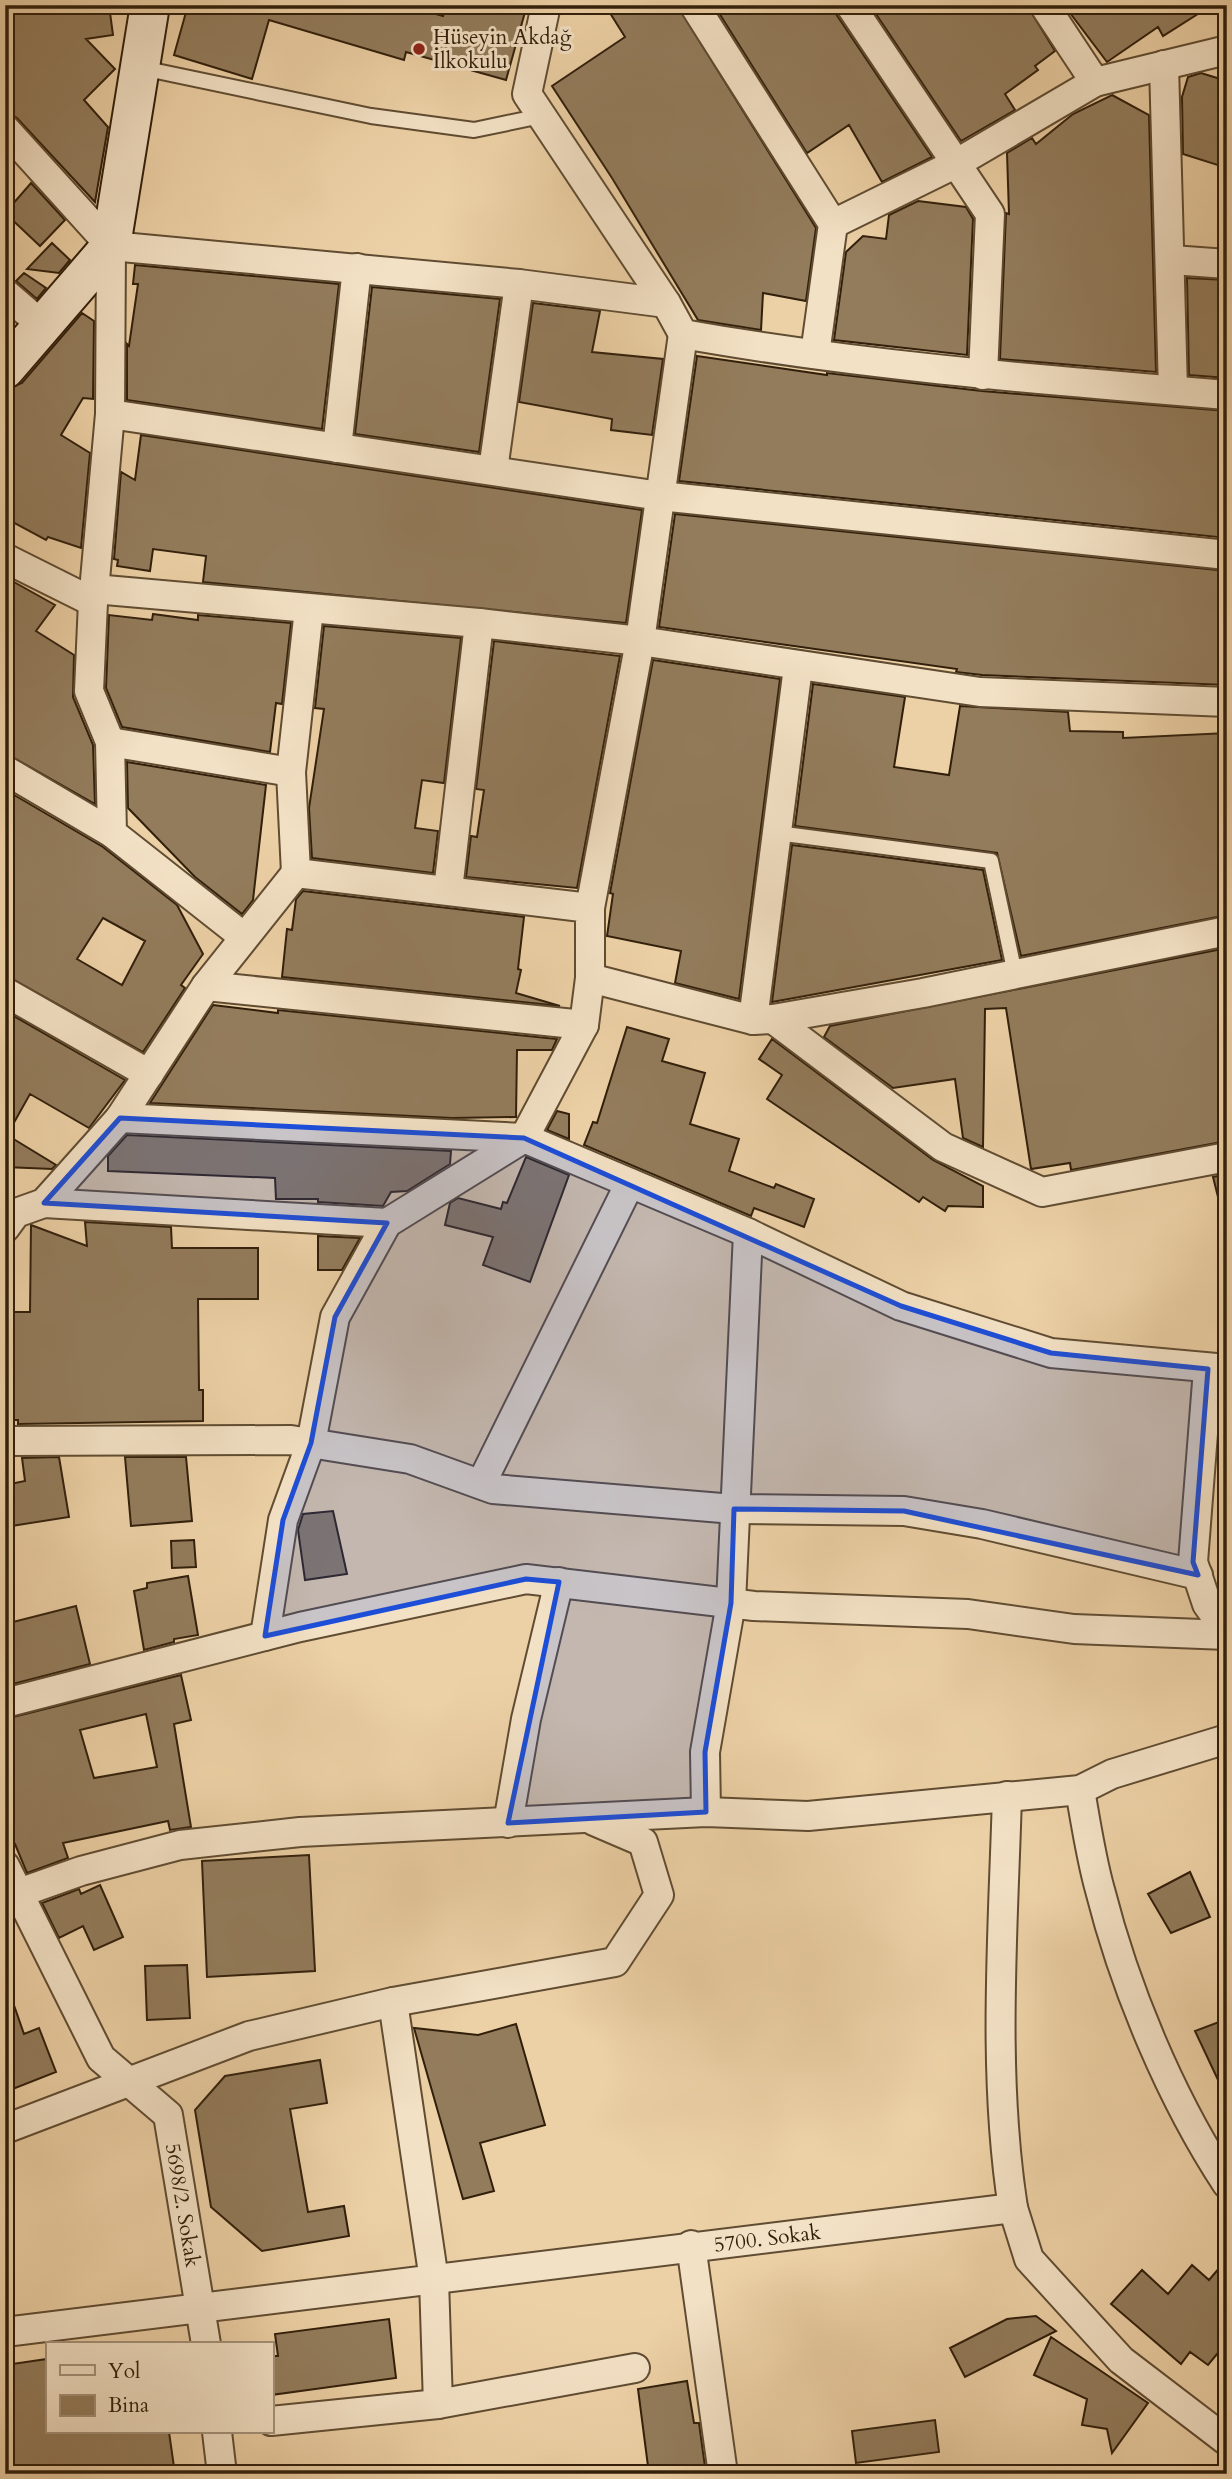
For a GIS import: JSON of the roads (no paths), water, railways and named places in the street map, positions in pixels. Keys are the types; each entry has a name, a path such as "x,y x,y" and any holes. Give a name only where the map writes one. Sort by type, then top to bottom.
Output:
{"main road":[{"path":"5,369 111,246 150,5"}],"street":[{"path":"265,1636 283,1520 311,1443 335,1317 387,1223 524,1138 584,1025 590,978 590,908 640,641 683,334 666,303 527,94 546,5"},
{"path":"694,5 833,224 815,354"},
{"path":"850,5 990,214 984,375"},
{"path":"1044,5 1095,82"},
{"path":"833,224 957,163 1095,82 1227,50"},
{"path":"1164,65 1172,260 1173,390"},
{"path":"5,129 111,246 110,414 94,596 89,691 110,742 112,834"},
{"path":"111,246 519,284 666,303"},
{"path":"1172,260 1227,264"},
{"path":"337,448 358,268"},
{"path":"493,470 519,284"},
{"path":"5,293 42,325"},
{"path":"683,334 984,375 1227,395"},
{"path":"110,414 660,496 1227,555"},
{"path":"5,558 94,596 479,623 640,641 798,667 980,692 1227,702"},
{"path":"44,1203 120,1118 206,986 296,873 291,772 309,609"},
{"path":"448,890 479,623"},
{"path":"763,1020 777,833 798,667"},
{"path":"110,742 291,772"},
{"path":"5,770 112,834 244,937"},
{"path":"296,873 590,908"},
{"path":"763,1020 1015,974 1227,931"},
{"path":"590,978 763,1020 943,1147 1042,1192 1227,1157"},
{"path":"206,986 584,1025"},
{"path":"5,992 149,1074"},
{"path":"120,1118 524,1138 748,1233 901,1306 1051,1353 1217,1369 1193,1562 1207,1604 1227,1634"},
{"path":"481,1485 630,1183"},
{"path":"9,1216 44,1203 387,1223"},
{"path":"706,1812 705,1752 731,1603 748,1233"},
{"path":"5,1441 291,1440 410,1459 493,1489 734,1510 904,1511 982,1524 1198,1575"},
{"path":"5,1703 265,1636 526,1579 731,1603 968,1614 1074,1629 1227,1634"},
{"path":"508,1822 526,1719 559,1582"},
{"path":"9,1885 180,1845 300,1832 706,1812 808,1815 1080,1790 1112,1774 1227,1739"},
{"path":"1080,1790 1100,1890 1142,2021 1212,2161 1227,2184"},
{"path":"1007,1797 1002,1972 1004,2146 1013,2208 1030,2259 1112,2350 1227,2441"},
{"path":"5,2129 249,2036 393,2002 615,1962 659,1895 643,1842 588,1818"},
{"name":"5698/2. Sokak","path":"9,1885 101,2058 168,2115 206,2342"},
{"path":"393,2002 434,2280 438,2404"},
{"name":"5700. Sokak","path":"5,2332 434,2280 691,2245 1013,2208"},
{"path":"691,2245 723,2474"},
{"path":"273,2421 438,2404 635,2368"},
{"path":"217,2434 222,2474"}],"lane":[{"path":"141,67 371,116 474,130 541,116"},
{"path":"777,833 991,861 1015,974"}],"place":[{"name":"Hüseyin Akdağ İlkokulu","path":"419,49"}]}
